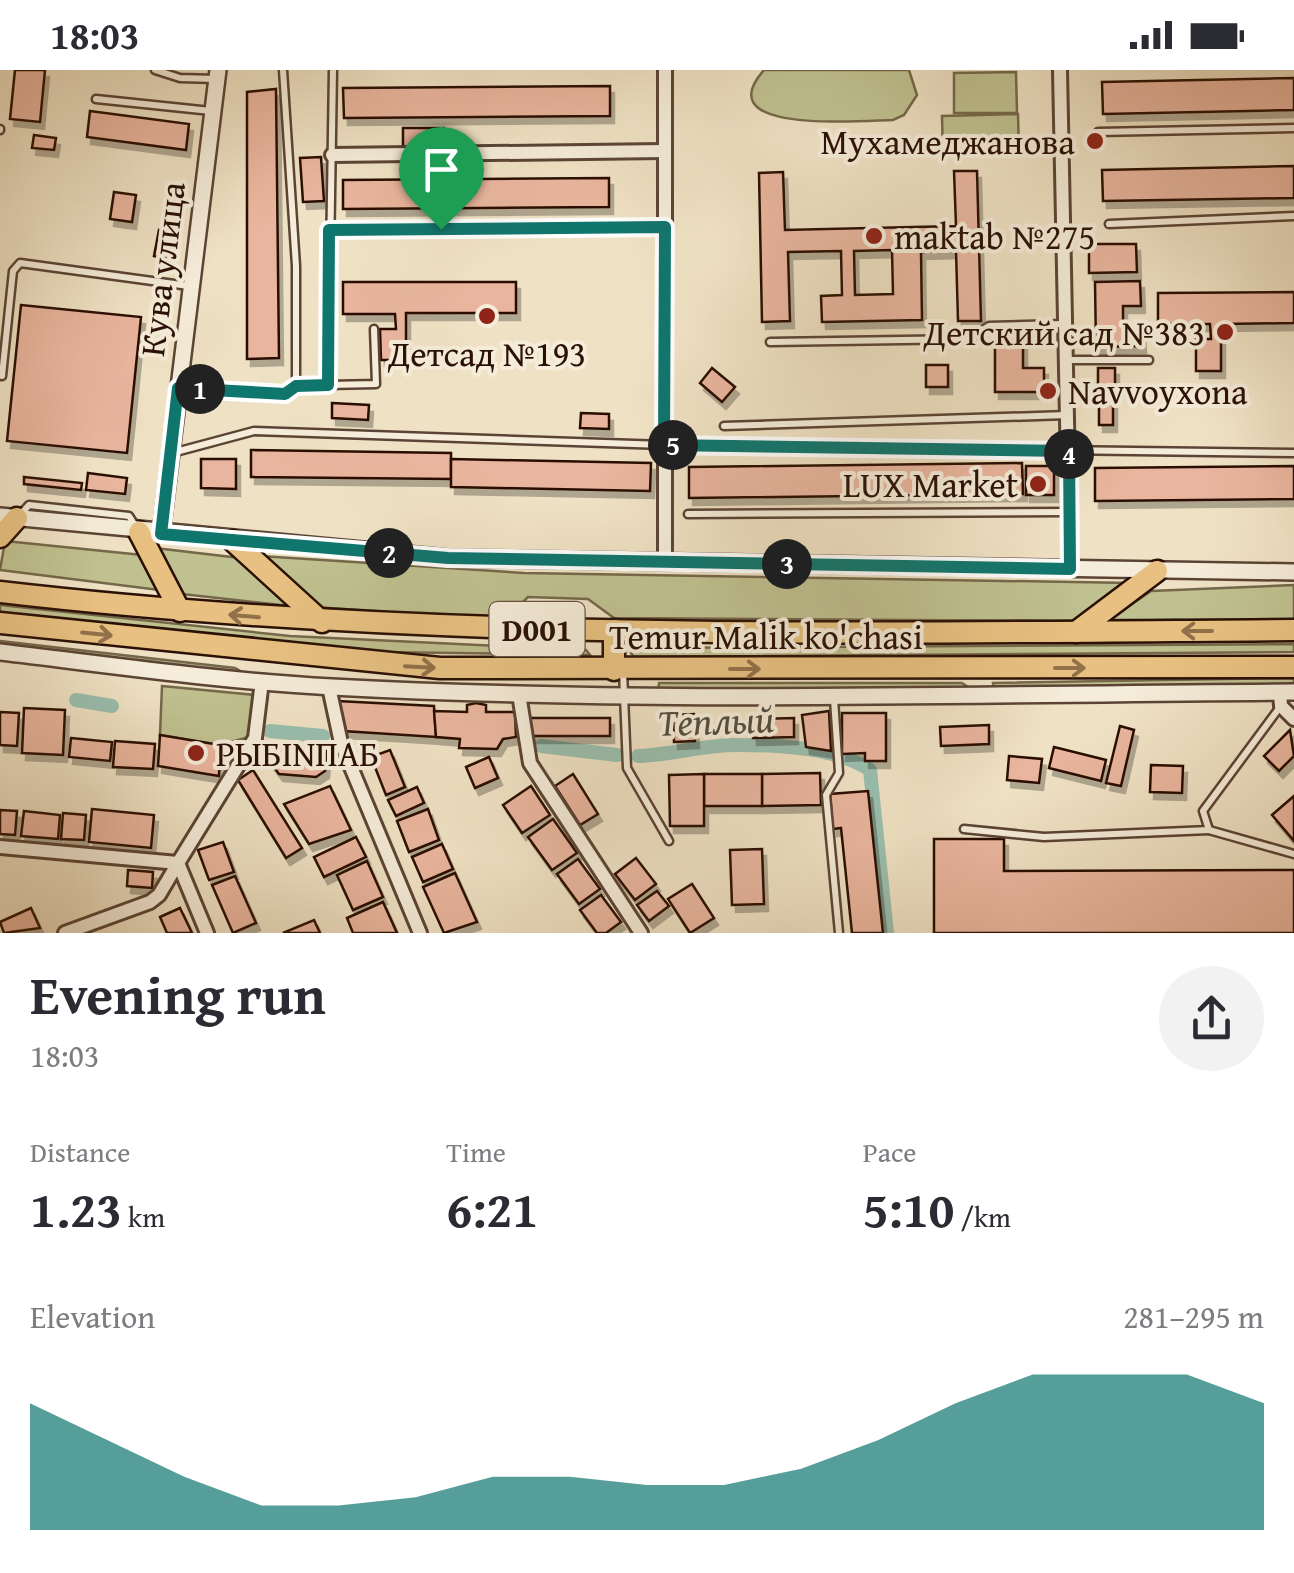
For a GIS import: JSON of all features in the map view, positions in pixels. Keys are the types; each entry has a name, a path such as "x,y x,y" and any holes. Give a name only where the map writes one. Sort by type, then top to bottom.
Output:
{"highway":[{"path":"0,537 8,517"},
{"path":"139,532 180,611"},
{"path":"233,541 322,622"},
{"path":"1076,632 1158,571"},
{"name":"Temur Malik ko'chasi","path":"0,592 322,622 614,630 1294,630"},
{"name":"Temur Malik ko'chasi","path":"0,624 372,664 618,670 1294,667"},
{"path":"614,630 618,670"}],"street":[{"path":"665,70 666,562"},
{"path":"1060,70 1070,569"},
{"name":"Кува улица","path":"161,534 217,74"},
{"path":"332,155 666,152"},
{"path":"329,230 665,227"},
{"path":"8,517 233,541 448,558 1294,572"},
{"path":"0,652 262,682 519,694 1285,697 1294,719"},
{"path":"64,933 150,902 159,895 255,738 262,682"},
{"path":"329,687 341,743 420,933"},
{"path":"519,694 530,763 642,933"},
{"path":"0,847 178,862"},
{"path":"178,862 207,933"}],"lane":[{"path":"155,70 180,78 217,74"},
{"path":"283,70 296,266 296,386"},
{"path":"328,385 333,70"},
{"path":"96,99 212,111"},
{"path":"1098,132 1294,128"},
{"path":"1109,224 1294,216"},
{"path":"2,376 13,271 20,263 190,286"},
{"path":"770,342 969,339 989,326 1065,324"},
{"path":"178,388 285,394 296,386 376,384 374,330"},
{"path":"1066,360 1149,360"},
{"path":"724,426 1068,415"},
{"path":"171,454 254,431 664,445 1294,453"},
{"path":"688,514 1069,512"},
{"path":"618,670 624,696 627,768 669,841"},
{"path":"1209,830 1203,811 1285,697"},
{"path":"834,698 838,774 826,795 839,933"},
{"path":"964,830 1044,836 1209,830 1294,854"}],"green space":[{"path":"764,70 909,70 917,95 904,115 893,120 797,120 772,115 756,106 752,91"},
{"path":"1016,72 1017,113 954,113 954,73"},
{"path":"1018,114 1019,154 943,156 942,116"},
{"path":"5,541 142,555 159,590 0,570"},
{"path":"155,548 240,558 290,606 182,594"},
{"path":"260,556 524,573 1130,583 1074,621 614,618 588,599 528,597 504,620 314,607"},
{"path":"1294,585 1294,620 1109,620 1151,591"},
{"path":"0,605 290,636 586,650 590,655 381,652 0,615"},
{"path":"0,641 235,668 249,676 0,648"},
{"path":"1294,644 1294,652 634,657 631,653 634,648"},
{"path":"1294,678 1294,687 994,691 993,683"},
{"path":"659,683 962,683 971,689 658,691"},
{"path":"162,686 255,695 249,737 220,745 160,735"}],"building":[{"path":"15,70 45,70 40,122 10,119"},
{"path":"1294,78 1294,110 1103,114 1102,82"},
{"path":"610,86 610,116 344,118 343,88"},
{"path":"276,89 279,358 247,359 247,92"},
{"path":"90,111 189,124 186,150 87,137"},
{"path":"403,128 444,128 444,148 403,148"},
{"path":"34,135 56,138 54,150 32,148"},
{"path":"321,157 324,201 303,202 300,158"},
{"path":"1294,166 1294,198 1103,201 1102,170"},
{"path":"954,171 977,171 981,321 958,321 956,251 921,252 922,320 822,322 821,296 842,295 841,251 788,252 790,321 762,322 759,173 783,172 785,230 956,226","holes":["892,250 893,294 855,295 854,251"]},
{"path":"609,178 609,207 343,209 343,180"},
{"path":"114,192 136,195 132,222 110,219"},
{"path":"159,230 173,232 168,259 154,256"},
{"path":"1089,244 1136,244 1137,272 1089,273"},
{"path":"1140,281 1141,306 1123,306 1123,326 1141,326 1142,346 1096,347 1095,282"},
{"path":"343,282 516,282 516,313 406,313 406,360 381,360 380,329 396,329 395,314 343,314"},
{"path":"1294,292 1294,323 1221,324 1221,371 1196,371 1196,339 1211,339 1210,324 1158,324 1158,293"},
{"path":"21,305 141,317 127,453 7,441"},
{"path":"995,329 1023,329 1023,368 1044,368 1044,392 995,392"},
{"path":"926,365 948,365 948,387 926,387"},
{"path":"712,368 735,387 722,402 700,383"},
{"path":"1098,368 1115,368 1115,388 1098,388"},
{"path":"1113,402 1113,425 1099,425 1099,403"},
{"path":"332,403 369,405 368,420 332,418"},
{"path":"581,413 609,414 609,429 580,428"},
{"path":"251,450 451,453 451,479 251,477"},
{"path":"201,459 236,459 236,489 201,488"},
{"path":"451,459 651,463 650,491 451,487"},
{"path":"1022,463 1023,494 689,498 689,467"},
{"path":"1026,466 1054,466 1054,495 1026,495"},
{"path":"1294,466 1294,499 1095,501 1095,468"},
{"path":"88,473 127,478 125,494 86,490"},
{"path":"24,477 82,483 81,490 24,484"},
{"path":"337,701 434,706 436,737 343,731"},
{"path":"467,705 486,705 486,712 515,712 516,737 503,739 497,749 459,748 460,739 436,737 434,711 467,712"},
{"path":"24,708 65,710 63,755 22,753"},
{"path":"829,711 831,751 806,747 802,715"},
{"path":"0,712 19,713 17,746 0,745"},
{"path":"842,713 886,713 886,761 865,761 865,753 842,754"},
{"path":"694,714 695,741 674,742 673,715"},
{"path":"529,718 610,718 610,736 529,736"},
{"path":"794,718 794,737 753,738 752,719"},
{"path":"989,725 989,744 941,746 940,727"},
{"path":"1120,726 1134,730 1121,786 1106,783"},
{"path":"1290,730 1294,756 1279,771 1264,756"},
{"path":"160,735 220,745 219,776 158,766"},
{"path":"71,738 112,742 110,761 69,757"},
{"path":"115,741 155,744 153,769 113,767"},
{"path":"1054,747 1106,760 1101,781 1049,768"},
{"path":"327,748 325,771 316,777 279,774 270,762 273,749"},
{"path":"390,750 405,787 386,795 371,757"},
{"path":"1009,756 1042,759 1039,783 1007,780"},
{"path":"489,757 498,778 475,788 466,767"},
{"path":"1151,765 1183,766 1182,793 1150,792"},
{"path":"253,770 302,848 286,858 238,780"},
{"path":"820,773 821,805 762,806 762,774"},
{"path":"573,774 598,814 580,825 555,786"},
{"path":"704,774 762,774 762,806 704,806"},
{"path":"704,774 704,826 670,826 669,775"},
{"path":"330,786 351,830 309,844 284,804"},
{"path":"531,786 550,815 522,833 503,805"},
{"path":"417,787 424,803 396,816 388,800"},
{"path":"868,791 883,933 852,933 841,828 833,829 830,794"},
{"path":"1294,796 1294,841 1272,815"},
{"path":"92,809 154,815 151,848 89,842"},
{"path":"428,809 439,840 409,852 397,821"},
{"path":"0,810 17,811 15,835 0,834"},
{"path":"24,811 60,815 58,839 21,836"},
{"path":"63,813 86,815 84,840 61,839"},
{"path":"553,819 577,853 552,870 528,837"},
{"path":"356,837 366,857 324,877 314,857"},
{"path":"934,839 1004,839 1004,871 1294,870 1294,933 934,933"},
{"path":"223,842 234,872 209,880 198,850"},
{"path":"442,844 453,869 423,882 412,857"},
{"path":"762,849 764,904 732,905 730,850"},
{"path":"636,858 656,884 635,900 615,874"},
{"path":"578,859 600,889 579,904 557,874"},
{"path":"367,861 383,897 353,910 337,875"},
{"path":"128,870 153,872 152,888 127,886"},
{"path":"455,873 477,922 444,933 423,887"},
{"path":"235,876 256,923 233,933 212,885"},
{"path":"692,884 714,918 690,933 668,899"},
{"path":"657,891 669,906 649,921 637,905"},
{"path":"601,895 621,922 606,933 597,933 580,910"},
{"path":"383,902 397,933 353,933 347,918"},
{"path":"31,908 40,928 4,933 0,922"},
{"path":"180,908 192,933 167,933 160,917"},
{"path":"314,920 320,933 283,933"}],"waterway":[{"name":"Теплый","path":"76,700 112,706"},
{"name":"Теплый","path":"270,731 323,736"},
{"name":"Теплый","path":"638,756 727,745 772,746 825,752 870,770 887,933"},
{"name":"Теплый","path":"541,746 617,755"}],"place":[{"name":"Мухамеджанова","path":"1095,141"},
{"name":"maktab №275","path":"874,236"},
{"name":"Детсад №193","path":"487,316"},
{"name":"Детский сад №383","path":"1225,332"},
{"name":"Navvoyxona","path":"1048,391"},
{"name":"LUX Market","path":"1038,484"},
{"name":"РЫБINПАБ","path":"196,753"}],"route":[{"path":"665,227 664,445 1069,451 1070,569 448,558 161,534 178,388 285,394 296,386 328,385 329,230 441,229 665,227"}]}
